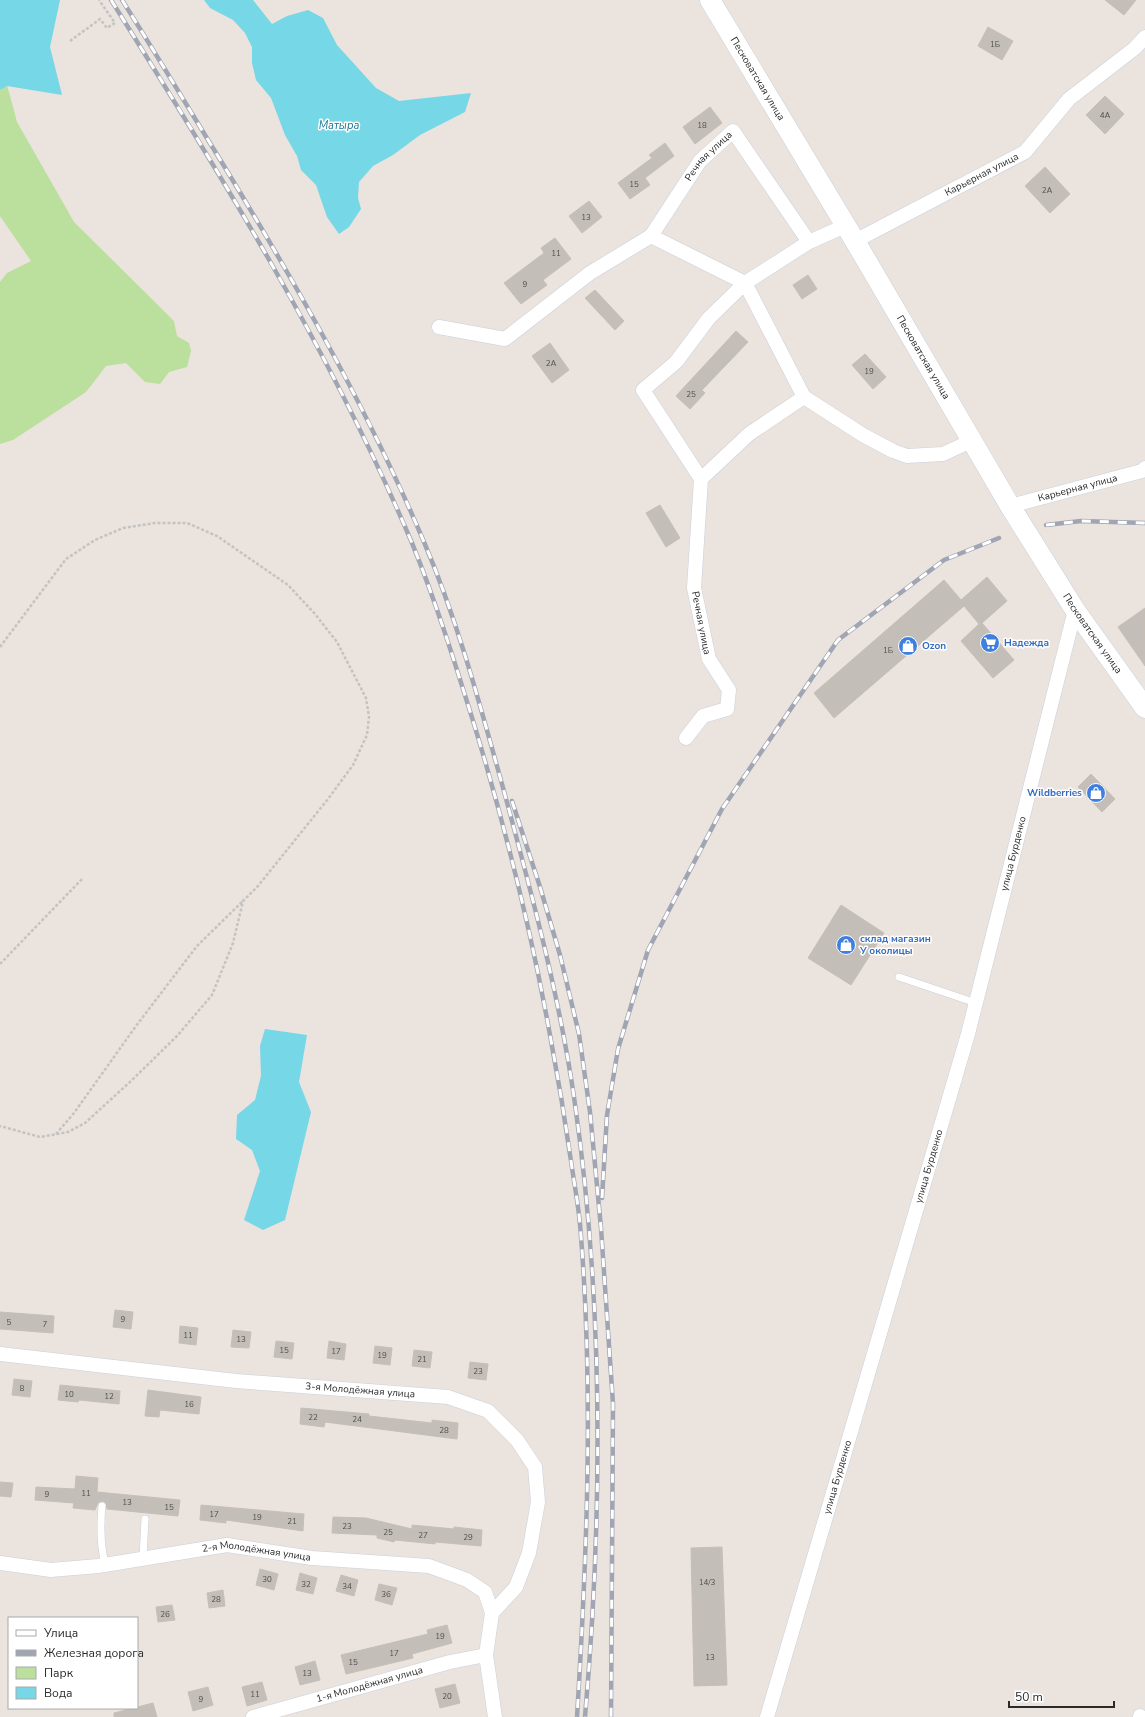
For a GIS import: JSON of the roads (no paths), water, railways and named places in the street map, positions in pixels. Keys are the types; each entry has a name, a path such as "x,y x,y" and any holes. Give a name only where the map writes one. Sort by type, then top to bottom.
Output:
{"main road":[{"name":"Песковатская улица","path":"710,0 1010,506 1075,610 1145,708"}],"street":[{"name":"Карьерная улица","path":"850,234 1025,152 1068,99 1135,48 1145,37"},
{"name":"Речная улица","path":"439,327 505,339 590,272 651,236 700,161 733,131 809,242"},
{"path":"804,397 749,434 701,479 643,390 676,362 709,318 745,283 809,242 850,234"},
{"path":"651,236 745,283 804,397 863,435 893,451 907,456 943,454 972,441"},
{"name":"Карьерная улица","path":"1010,506 1142,471 1145,468"},
{"name":"Речная улица","path":"686,738 702,716 727,709 729,690 708,659 694,588 701,479"},
{"name":"улица Бурденко","path":"767,1717 976,1003 1075,610"},
{"name":"3-я Молодёжная улица","path":"0,1354 236,1381 448,1397 488,1411 517,1440 535,1467 538,1502 529,1553 516,1587 492,1613"},
{"name":"2-я Молодёжная улица","path":"0,1563 51,1570 106,1564 227,1545 312,1558 428,1566 467,1580 485,1592 492,1613"},
{"path":"492,1613 486,1655 495,1717"},
{"name":"1-я Молодёжная улица","path":"253,1717 450,1662 486,1655"}],"lane":[{"path":"899,977 976,1003"},
{"path":"102,1506 100,1528 101,1548 106,1564"},
{"path":"143,1558 145,1519"}],"water":[{"path":"0,0 60,0 50,47 62,95 7,86 0,90"},
{"name":"Матыра","path":"204,0 253,0 272,24 287,16 308,10 323,18 337,45 376,88 399,101 471,93 465,112 420,135 393,155 373,166 359,182 358,198 361,209 349,227 339,234 327,217 316,185 301,170 297,156 285,135 271,98 256,80 252,63 252,47 245,33 233,20 210,8"},
{"path":"265,1029 307,1035 299,1082 311,1112 285,1220 263,1230 244,1220 260,1171 252,1150 236,1139 237,1115 255,1100 261,1076 260,1046"}],"railway":[{"path":"111,0 233,198 272,266 310,333 380,472 412,543 437,610 474,724 496,801 526,917 543,996 561,1098 580,1224 587,1347 588,1470 584,1594 577,1717"},
{"path":"122,0 299,292 378,440 437,573 469,667 505,795 544,945 561,1021 574,1097 584,1174 591,1252 598,1407 597,1485 591,1640 585,1717"},
{"path":"1046,525 1081,521 1145,523"},
{"path":"602,1198 607,1115 618,1049 648,950 722,809 838,640 944,560 999,538"},
{"path":"512,801 560,955 579,1034 590,1112 601,1228 613,1404 611,1717"}],"place":[{"name":"Надежда","path":"990,643"},
{"name":"Ozon","path":"908,646"},
{"name":"Wildberries","path":"1096,793"},
{"name":"склад магазин У околицы","path":"846,945"}]}
